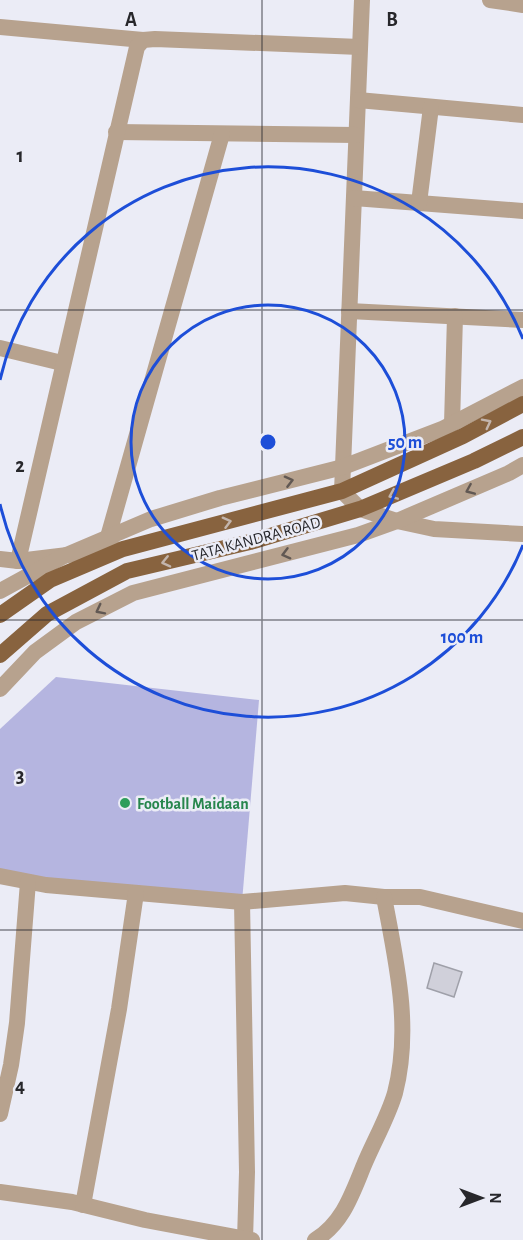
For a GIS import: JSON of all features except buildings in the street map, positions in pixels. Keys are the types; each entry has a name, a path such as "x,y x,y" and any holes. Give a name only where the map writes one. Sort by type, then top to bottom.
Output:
{"main road":[{"name":"TATA KANDRA ROAD","path":"0,615 50,580 123,549 342,491 463,436 523,404"},
{"name":"TATA KANDRA ROAD","path":"0,655 47,614 127,571 250,542 360,509 474,461 523,437"}],"street":[{"path":"362,0 342,491 360,509 397,521 434,529 523,534"},
{"path":"490,0 517,3"},
{"path":"0,27 143,40 360,47"},
{"path":"18,561 116,132 137,48 143,40"},
{"path":"358,100 523,116"},
{"path":"419,203 431,107"},
{"path":"116,132 357,135"},
{"path":"108,537 222,134"},
{"path":"354,198 523,211"},
{"path":"350,311 523,320"},
{"path":"452,424 455,316"},
{"path":"0,348 62,363"},
{"path":"0,591 64,556 151,519 220,498 343,467 452,424 523,387"},
{"path":"0,689 35,652 76,622 133,593 358,535 397,521 523,465"},
{"path":"0,559 18,561 123,549"},
{"path":"0,876 46,885 242,902 345,893 384,897 420,897 523,921"},
{"path":"0,1114 11,1065 17,1023 28,882"},
{"path":"83,1205 119,1009 136,893"},
{"path":"315,1240 326,1233 345,1210 394,1094 403,1050 403,1018 398,975 384,897"},
{"path":"242,902 247,1172 245,1240"},
{"path":"0,1192 83,1205 145,1220 252,1240"}],"shaded area":[{"name":"Football Maidaan","path":"56,677 259,700 242,902 0,876 0,729"}],"place":[{"name":"Football Maidaan","path":"125,803"}]}
